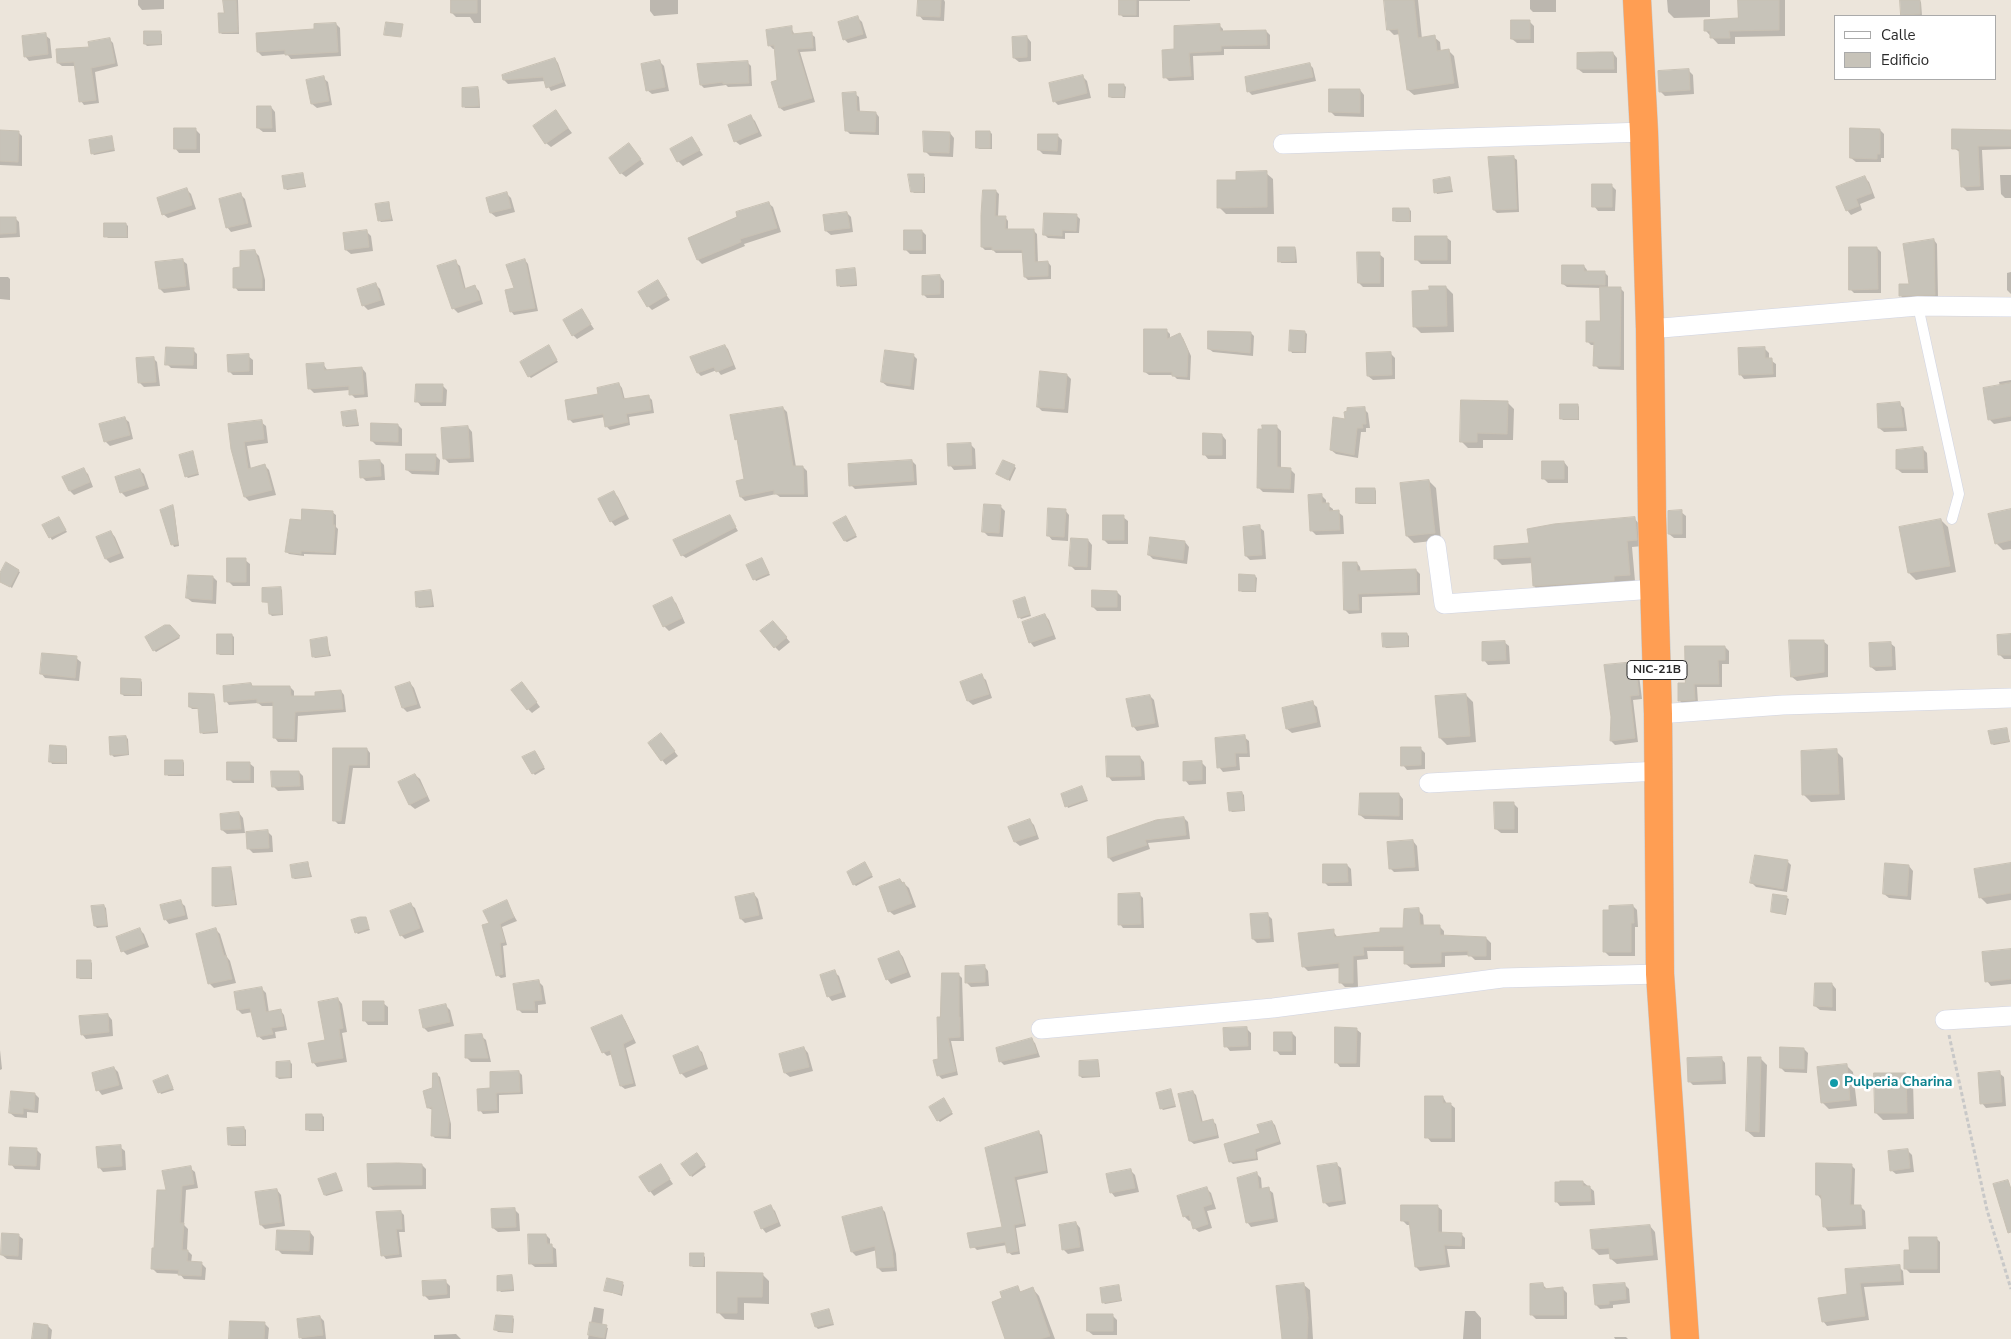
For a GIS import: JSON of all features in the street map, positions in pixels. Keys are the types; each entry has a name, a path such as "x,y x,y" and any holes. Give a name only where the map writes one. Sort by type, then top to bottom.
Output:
{"highway":[{"name":"NIC-21B","path":"1637,0 1644,132 1650,329 1659,771 1660,974 1685,1339"}],"street":[{"path":"1283,144 1644,132"},
{"path":"1650,329 1918,306 2011,306"},
{"path":"1436,546 1444,604 1654,589"},
{"path":"1658,714 1783,705 2011,698"},
{"path":"1429,784 1659,771"},
{"path":"1041,1029 1273,1008 1502,978 1660,974"},
{"path":"1945,1020 2011,1016"}],"lane":[{"path":"1918,306 1959,494 1952,519"}],"path":[{"path":"1945,1020 1987,1210 2011,1289"}],"building":[{"path":"223,0 236,0 238,32 219,33 218,13 224,13"},
{"path":"451,0 477,0 477,13 451,13"},
{"path":"918,0 941,0 940,17 917,16"},
{"path":"1119,0 1136,0 1136,15 1119,15"},
{"path":"1384,0 1414,0 1418,38 1435,35 1437,51 1449,49 1454,83 1407,90 1398,29 1387,30"},
{"path":"1738,0 1779,0 1779,30 1729,31 1730,38 1710,38 1710,31 1704,31 1704,20 1738,18"},
{"path":"1900,0 1920,0 1920,14 1901,15"},
{"path":"858,16 863,34 843,40 838,22"},
{"path":"1511,20 1530,20 1530,39 1511,39"},
{"path":"386,22 403,24 401,37 384,35"},
{"path":"336,23 338,52 285,55 285,50 257,52 256,33 314,29 314,24"},
{"path":"1220,24 1220,31 1266,30 1267,45 1221,46 1221,51 1189,53 1191,76 1163,78 1162,50 1174,49 1174,26"},
{"path":"792,26 792,34 812,32 813,48 797,49 812,98 779,108 771,82 777,80 774,45 768,46 766,30"},
{"path":"144,31 161,31 161,44 144,44"},
{"path":"46,33 48,54 24,57 22,36"},
{"path":"1027,36 1027,57 1013,58 1012,37"},
{"path":"110,38 115,63 91,68 96,100 79,102 74,62 57,63 56,49 89,47 88,42"},
{"path":"1613,52 1614,69 1577,69 1577,53"},
{"path":"555,58 563,82 546,88 543,77 503,80 502,75"},
{"path":"660,60 665,87 646,91 641,64"},
{"path":"748,61 749,83 723,84 723,82 700,85 697,64"},
{"path":"1310,63 1313,77 1247,92 1245,77"},
{"path":"1689,69 1690,90 1659,92 1658,71"},
{"path":"1083,75 1087,93 1053,102 1049,83"},
{"path":"324,76 329,101 311,104 306,80"},
{"path":"1109,84 1124,84 1124,97 1109,97"},
{"path":"478,87 479,106 462,107 462,88"},
{"path":"1329,89 1360,89 1360,113 1329,112"},
{"path":"856,92 857,111 876,112 875,132 845,131 842,93"},
{"path":"257,106 271,106 272,128 257,128"},
{"path":"556,110 568,128 545,144 533,126"},
{"path":"751,115 758,132 734,142 728,125"},
{"path":"174,128 196,128 196,149 174,149"},
{"path":"1850,128 1880,129 1880,154 1877,154 1877,159 1850,158"},
{"path":"1952,129 2011,130 2011,146 1978,146 1980,186 1961,187 1959,149 1952,149"},
{"path":"0,130 19,131 18,162 0,161"},
{"path":"923,131 950,132 949,153 924,152"},
{"path":"976,131 990,131 990,148 976,148"},
{"path":"1038,134 1058,134 1057,151 1038,150"},
{"path":"112,136 114,149 91,154 89,140"},
{"path":"692,137 700,150 677,162 670,149"},
{"path":"629,143 641,159 620,174 609,158"},
{"path":"1514,156 1517,209 1493,210 1488,157"},
{"path":"1267,171 1267,207 1217,208 1217,180 1236,180 1236,172"},
{"path":"303,173 305,186 284,189 282,176"},
{"path":"908,174 924,174 923,192 911,192"},
{"path":"1865,176 1872,193 1856,199 1859,206 1846,211 1836,187"},
{"path":"1450,177 1452,190 1434,193 1433,180"},
{"path":"1592,184 1612,184 1612,207 1592,207"},
{"path":"187,188 192,205 162,215 157,198"},
{"path":"983,190 996,190 995,216 1006,216 1005,229 1034,229 1035,262 1048,261 1048,276 1024,277 1022,250 992,250 992,247 981,247"},
{"path":"507,192 511,208 490,213 486,198"},
{"path":"241,193 248,223 226,228 219,199"},
{"path":"389,202 391,219 378,221 375,204"},
{"path":"769,202 777,228 740,239 741,242 697,260 688,238 737,217 736,212"},
{"path":"1393,208 1409,208 1410,221 1393,221"},
{"path":"847,212 850,228 825,231 823,215"},
{"path":"1044,213 1077,214 1076,231 1062,230 1062,236 1043,235"},
{"path":"0,217 16,217 16,233 0,234"},
{"path":"104,223 126,223 127,237 104,237"},
{"path":"367,230 369,247 345,250 343,233"},
{"path":"904,230 922,230 922,250 904,250"},
{"path":"1415,236 1447,236 1447,260 1415,260"},
{"path":"1934,239 1935,295 1899,296 1899,284 1909,284 1903,244"},
{"path":"1278,247 1295,247 1295,261 1278,262"},
{"path":"1849,247 1877,247 1878,289 1849,290"},
{"path":"255,250 262,276 262,288 233,288 233,268 240,267 240,251"},
{"path":"1357,252 1380,252 1380,283 1358,283"},
{"path":"183,259 186,286 159,289 155,262"},
{"path":"525,259 535,308 510,312 505,290 514,288 506,265"},
{"path":"456,260 464,289 475,285 480,300 452,309 437,266"},
{"path":"1562,265 1584,265 1584,271 1605,271 1605,285 1562,284"},
{"path":"855,268 856,284 837,286 836,270"},
{"path":"940,275 940,294 922,295 922,276"},
{"path":"658,280 667,295 647,307 638,292"},
{"path":"376,283 381,300 362,306 357,289"},
{"path":"1429,286 1446,286 1447,326 1413,327 1412,291 1429,290"},
{"path":"1600,287 1621,287 1620,366 1593,366 1594,342 1586,342 1586,321 1600,321"},
{"path":"582,309 591,324 572,336 563,320"},
{"path":"1144,329 1167,329 1167,339 1180,333 1188,351 1187,377 1172,376 1172,372 1144,372"},
{"path":"1290,330 1305,331 1304,352 1289,351"},
{"path":"1208,331 1251,332 1250,353 1208,349"},
{"path":"549,345 557,360 528,377 520,362"},
{"path":"725,345 733,365 716,372 714,367 697,373 690,357"},
{"path":"166,347 194,348 193,365 165,365"},
{"path":"1765,347 1765,358 1772,358 1773,374 1739,375 1738,348"},
{"path":"885,350 914,354 910,386 881,382"},
{"path":"1391,352 1392,375 1367,376 1366,353"},
{"path":"249,354 249,371 228,372 227,355"},
{"path":"154,357 156,382 138,383 136,358"},
{"path":"324,363 324,370 362,367 364,394 349,395 349,386 308,389 306,364"},
{"path":"1040,371 1067,374 1064,409 1037,407"},
{"path":"619,383 623,399 649,395 651,410 626,414 628,422 605,427 603,414 568,420 565,400 598,394 597,388"},
{"path":"2011,383 2011,416 1988,420 1983,388"},
{"path":"416,384 443,384 442,402 415,402"},
{"path":"1461,400 1508,401 1507,434 1477,433 1477,442 1460,442"},
{"path":"1900,402 1904,427 1878,428 1877,404"},
{"path":"1560,404 1578,404 1578,419 1560,419"},
{"path":"783,407 793,466 803,466 804,494 774,494 774,490 740,497 736,481 744,479 737,439 735,440 730,415"},
{"path":"1365,407 1366,424 1362,424 1363,428 1357,428 1354,455 1330,450 1333,417 1345,419 1344,412 1347,411 1347,408"},
{"path":"356,410 358,424 343,426 341,412"},
{"path":"125,417 130,435 104,442 99,424"},
{"path":"262,420 264,439 244,442 248,469 265,464 272,490 244,497 231,449 228,424"},
{"path":"371,423 398,424 398,442 371,441"},
{"path":"1262,425 1277,425 1277,467 1291,468 1290,489 1257,488 1258,429 1262,429"},
{"path":"468,426 470,458 443,459 441,428"},
{"path":"1203,433 1222,434 1222,455 1203,455"},
{"path":"971,443 972,465 948,466 947,444"},
{"path":"1923,447 1924,469 1896,469 1896,450"},
{"path":"193,451 198,473 185,477 179,455"},
{"path":"406,454 436,454 435,471 406,470"},
{"path":"380,460 381,476 360,478 359,461"},
{"path":"912,460 914,481 849,486 848,464"},
{"path":"1003,460 1015,465 1008,480 996,474"},
{"path":"1542,461 1564,461 1564,479 1542,479"},
{"path":"84,468 90,482 69,491 62,477"},
{"path":"140,469 145,485 120,493 115,477"},
{"path":"1429,480 1435,533 1406,536 1400,483"},
{"path":"1356,488 1375,488 1375,503 1356,503"},
{"path":"614,491 625,514 610,522 598,499"},
{"path":"1322,494 1322,503 1329,503 1329,511 1339,510 1340,530 1310,531 1308,495"},
{"path":"984,504 1001,505 999,533 982,532"},
{"path":"173,505 178,544 171,545 160,510"},
{"path":"1048,508 1066,509 1064,537 1047,536"},
{"path":"302,509 333,511 333,525 335,525 333,553 301,551 301,554 285,552 290,519 301,520"},
{"path":"2011,509 2011,540 1995,544 1988,514"},
{"path":"1682,510 1682,534 1668,534 1668,511"},
{"path":"730,515 736,527 681,556 673,540"},
{"path":"1103,515 1124,515 1124,540 1103,540"},
{"path":"846,516 856,535 844,541 833,523"},
{"path":"59,517 66,530 49,538 42,525"},
{"path":"1635,517 1637,540 1627,541 1630,575 1614,576 1614,581 1533,586 1531,557 1494,559 1494,546 1529,543 1527,529 1554,524"},
{"path":"1941,519 1950,566 1908,573 1899,527"},
{"path":"1260,525 1262,555 1245,556 1243,527"},
{"path":"111,531 120,553 105,559 96,537"},
{"path":"1150,537 1185,541 1183,560 1148,555"},
{"path":"1071,538 1088,539 1087,567 1069,566"},
{"path":"227,558 246,558 246,582 227,582"},
{"path":"762,558 769,573 753,580 746,565"},
{"path":"6,562 19,570 10,587 0,582 0,573"},
{"path":"1343,562 1357,562 1357,571 1416,569 1417,592 1358,594 1359,610 1344,610"},
{"path":"1239,574 1255,575 1255,591 1239,591"},
{"path":"188,575 213,576 212,600 186,598"},
{"path":"281,587 282,614 269,614 268,602 262,602 262,588"},
{"path":"431,590 432,605 416,607 415,592"},
{"path":"1092,590 1117,591 1117,607 1092,607"},
{"path":"672,597 682,618 663,627 653,606"},
{"path":"1025,597 1030,614 1018,618 1013,601"},
{"path":"1045,614 1053,635 1029,643 1022,622"},
{"path":"773,621 787,637 774,648 760,631"},
{"path":"165,625 170,625 180,636 153,651 145,637"},
{"path":"1382,633 1407,633 1408,646 1383,647"},
{"path":"217,634 232,634 232,654 217,654"},
{"path":"2011,634 2011,655 1998,655 1997,635"},
{"path":"327,637 329,655 312,657 310,640"},
{"path":"1789,640 1824,640 1824,672 1791,677"},
{"path":"1505,641 1506,660 1482,661 1482,642"},
{"path":"1891,642 1892,666 1870,667 1869,643"},
{"path":"1685,646 1725,646 1725,660 1718,660 1719,684 1694,684 1695,700 1678,701 1678,683 1685,683"},
{"path":"42,653 77,656 75,678 40,674"},
{"path":"1635,662 1639,695 1630,696 1635,738 1610,741 1611,717 1604,665"},
{"path":"982,674 989,694 967,701 960,682"},
{"path":"121,678 141,679 140,695 121,694"},
{"path":"410,682 417,704 402,708 395,687"},
{"path":"522,682 537,702 527,710 511,690"},
{"path":"251,683 252,686 290,686 291,696 315,696 315,692 341,690 343,709 295,712 294,739 273,738 273,702 257,703 257,699 224,702 223,686"},
{"path":"189,693 214,694 217,731 200,733 198,708 189,707"},
{"path":"1466,694 1470,736 1439,738 1435,696"},
{"path":"1150,695 1155,723 1132,727 1126,699"},
{"path":"1313,701 1317,722 1286,729 1282,708"},
{"path":"2007,728 2009,741 1991,744 1988,731"},
{"path":"661,733 675,751 661,761 648,743"},
{"path":"1245,735 1247,753 1235,753 1236,766 1217,768 1215,738"},
{"path":"126,736 128,754 110,755 109,737"},
{"path":"50,745 66,746 66,763 49,762"},
{"path":"1401,747 1421,747 1421,765 1401,766"},
{"path":"333,748 367,748 367,765 349,765 341,821 333,821"},
{"path":"1837,749 1839,794 1802,795 1801,751"},
{"path":"535,751 544,767 532,774 522,757"},
{"path":"1106,756 1140,756 1141,776 1107,777"},
{"path":"165,760 183,760 183,774 165,775"},
{"path":"1202,761 1202,780 1183,781 1183,762"},
{"path":"227,762 250,762 250,780 227,780"},
{"path":"271,771 299,771 300,786 272,787"},
{"path":"415,774 427,796 409,805 398,782"},
{"path":"1082,786 1087,799 1065,807 1061,794"},
{"path":"1242,792 1244,810 1229,811 1227,793"},
{"path":"1360,793 1399,793 1399,816 1359,815"},
{"path":"1494,802 1514,802 1514,829 1495,829"},
{"path":"239,812 241,829 221,830 220,814"},
{"path":"1184,817 1186,835 1145,840 1147,845 1108,858 1107,837 1156,820"},
{"path":"1030,819 1036,835 1014,842 1008,827"},
{"path":"268,830 269,848 247,849 246,832"},
{"path":"1413,840 1415,867 1389,869 1387,842"},
{"path":"1755,855 1788,860 1783,889 1750,883"},
{"path":"308,862 310,876 292,878 290,865"},
{"path":"865,862 872,875 853,885 847,872"},
{"path":"1885,863 1909,865 1907,896 1883,894"},
{"path":"2011,863 2011,893 1979,898 1974,869"},
{"path":"1323,864 1347,864 1348,882 1323,883"},
{"path":"231,867 232,891 234,890 235,904 212,906 212,868"},
{"path":"900,879 902,883 904,882 912,903 888,912 879,887"},
{"path":"754,893 759,915 740,919 735,897"},
{"path":"1140,893 1141,924 1118,925 1118,894"},
{"path":"1773,894 1787,896 1785,914 1771,912"},
{"path":"181,900 185,915 164,920 160,905"},
{"path":"507,900 514,917 500,924 505,942 500,943 503,974 496,976 482,925 489,923 483,911"},
{"path":"411,903 420,928 400,936 390,911"},
{"path":"104,905 107,925 94,926 91,906"},
{"path":"1633,905 1634,923 1631,923 1631,952 1603,952 1603,910 1609,910 1609,906"},
{"path":"1419,908 1420,925 1440,925 1440,935 1486,937 1486,956 1468,956 1468,951 1441,952 1441,963 1404,964 1404,946 1363,947 1364,955 1353,956 1353,983 1339,983 1339,963 1302,967 1298,933 1334,929 1334,937 1380,932 1380,928 1403,928 1404,909"},
{"path":"1268,913 1270,938 1252,939 1250,914"},
{"path":"366,917 369,928 355,933 351,920"},
{"path":"140,928 145,943 121,952 116,937"},
{"path":"216,928 232,979 208,984 196,934"},
{"path":"2011,949 2011,979 1985,982 1982,952"},
{"path":"899,951 907,972 886,980 878,959"},
{"path":"77,960 91,960 91,978 77,978"},
{"path":"985,965 985,982 965,983 965,966"},
{"path":"835,970 842,992 827,997 820,975"},
{"path":"942,973 959,973 960,1037 948,1038 956,1071 937,1076 933,1060 938,1059 937,1017 940,1017"},
{"path":"539,980 542,1000 534,1001 535,1010 517,1010 513,984"},
{"path":"1815,983 1832,983 1832,1007 1814,1006"},
{"path":"262,987 266,1012 281,1009 284,1026 271,1028 273,1034 257,1037 250,1008 237,1010 234,992"},
{"path":"338,998 343,1028 339,1029 343,1058 312,1063 308,1043 325,1040 318,1002"},
{"path":"363,1001 384,1001 384,1021 363,1021"},
{"path":"446,1004 450,1022 423,1028 419,1010"},
{"path":"108,1014 109,1032 81,1035 79,1016"},
{"path":"622,1015 633,1039 623,1044 633,1083 620,1086 610,1050 602,1053 591,1028"},
{"path":"1247,1027 1248,1046 1224,1047 1223,1028"},
{"path":"1335,1027 1357,1028 1356,1063 1335,1063"},
{"path":"1274,1032 1292,1032 1292,1051 1274,1051"},
{"path":"482,1034 488,1058 465,1058 465,1035"},
{"path":"1032,1038 1037,1053 999,1062 996,1048"},
{"path":"698,1046 705,1064 680,1074 673,1056"},
{"path":"804,1047 809,1067 784,1073 779,1054"},
{"path":"1780,1047 1804,1048 1804,1069 1780,1068"},
{"path":"1722,1057 1722,1080 1688,1082 1687,1058"},
{"path":"1748,1057 1761,1057 1759,1132 1746,1131"},
{"path":"1098,1060 1099,1076 1079,1076 1079,1061"},
{"path":"290,1061 290,1077 276,1077 276,1062"},
{"name":"Pulperia Charina","path":"1847,1064 1850,1100 1821,1103 1817,1067"},
{"path":"114,1067 119,1085 96,1091 92,1073"},
{"path":"519,1071 520,1092 496,1093 497,1110 478,1111 477,1089 490,1088 490,1072"},
{"path":"2000,1071 2002,1102 1980,1104 1978,1073"},
{"path":"433,1073 437,1073 449,1120 448,1136 431,1136 432,1107 427,1108 423,1091 432,1088"},
{"path":"1874,1073 1906,1073 1907,1113 1875,1113"},
{"path":"168,1075 173,1088 158,1093 153,1081"},
{"path":"1171,1089 1175,1105 1160,1109 1156,1093"},
{"path":"11,1091 35,1093 34,1110 23,1108 23,1114 9,1113"},
{"path":"1193,1091 1201,1122 1213,1119 1217,1135 1189,1141 1178,1094"},
{"path":"1425,1096 1443,1096 1443,1103 1451,1103 1451,1138 1425,1138"},
{"path":"944,1098 952,1112 937,1121 929,1107"},
{"path":"306,1114 322,1114 322,1130 306,1130"},
{"path":"1272,1121 1279,1141 1255,1149 1256,1158 1229,1162 1224,1144 1260,1133 1257,1125"},
{"path":"244,1127 245,1144 228,1145 227,1128"},
{"path":"1039,1131 1046,1170 1014,1177 1024,1223 1014,1225 1018,1251 1007,1253 1005,1242 970,1248 967,1233 1002,1227 985,1148"},
{"path":"121,1145 122,1166 98,1168 96,1147"},
{"path":"10,1147 37,1148 36,1166 9,1165"},
{"path":"1908,1149 1910,1168 1890,1171 1888,1151"},
{"path":"697,1153 705,1164 690,1176 681,1164"},
{"path":"1337,1163 1343,1200 1323,1203 1317,1166"},
{"path":"1816,1163 1852,1164 1850,1205 1861,1205 1862,1225 1823,1227 1821,1195 1816,1195"},
{"path":"367,1164 422,1164 422,1185 368,1187"},
{"path":"661,1164 670,1179 649,1192 639,1177"},
{"path":"191,1166 194,1184 182,1186 180,1223 184,1223 182,1250 188,1250 187,1261 202,1262 201,1276 178,1275 179,1270 151,1269 157,1190 166,1190 162,1171"},
{"path":"1131,1169 1135,1188 1110,1193 1106,1174"},
{"path":"1257,1172 1259,1189 1269,1187 1274,1218 1246,1223 1237,1178"},
{"path":"336,1173 342,1189 324,1195 318,1179"},
{"path":"2008,1180 2011,1189 2011,1232 2008,1233 1993,1184"},
{"path":"1583,1181 1583,1186 1590,1186 1591,1201 1555,1202 1555,1182"},
{"path":"1207,1187 1212,1204 1203,1207 1208,1224 1193,1229 1189,1215 1183,1217 1177,1196"},
{"path":"277,1189 282,1222 260,1225 255,1192"},
{"path":"771,1205 778,1222 761,1229 754,1212"},
{"path":"1401,1205 1438,1205 1438,1232 1462,1233 1461,1246 1444,1245 1446,1264 1415,1267 1409,1221 1401,1221"},
{"path":"882,1207 892,1249 894,1267 877,1268 875,1246 851,1252 842,1217"},
{"path":"515,1208 516,1227 492,1228 491,1209"},
{"path":"401,1211 402,1229 396,1229 399,1254 381,1256 376,1212"},
{"path":"1076,1222 1080,1247 1062,1250 1059,1225"},
{"path":"1650,1225 1653,1255 1610,1259 1609,1248 1592,1249 1590,1230"},
{"path":"277,1230 310,1231 309,1251 276,1250"},
{"path":"2,1233 19,1234 18,1256 1,1255"},
{"path":"528,1234 546,1234 547,1244 552,1244 553,1263 529,1264"},
{"path":"1909,1237 1937,1237 1937,1269 1904,1269 1904,1250 1909,1250"},
{"path":"690,1253 704,1253 703,1266 690,1266"},
{"path":"1900,1265 1901,1281 1860,1283 1865,1316 1822,1322 1818,1298 1847,1294 1845,1269"},
{"path":"717,1272 763,1273 762,1297 737,1297 737,1313 717,1313"},
{"path":"512,1275 513,1289 497,1291 497,1276"},
{"path":"607,1278 623,1282 621,1294 604,1291"},
{"path":"446,1280 447,1294 423,1296 422,1281"},
{"path":"1304,1283 1308,1318 1307,1339 1282,1339 1276,1286"},
{"path":"1543,1283 1544,1289 1563,1287 1564,1315 1530,1315 1530,1284"},
{"path":"1625,1283 1626,1299 1609,1301 1609,1304 1595,1305 1593,1285"},
{"path":"1119,1285 1121,1300 1102,1303 1100,1288"},
{"path":"1018,1286 1020,1292 1033,1287 1050,1336 1040,1339 1005,1339 992,1302 1002,1298 1000,1292"},
{"path":"829,1309 833,1323 815,1327 811,1314"},
{"path":"1087,1314 1113,1314 1113,1331 1087,1331"},
{"path":"496,1315 513,1316 512,1332 494,1330"},
{"path":"320,1316 323,1335 299,1338 297,1319"},
{"path":"230,1321 265,1322 264,1339 229,1339"},
{"path":"590,1322 607,1325 604,1338 588,1335"},
{"path":"34,1323 48,1325 47,1339 32,1339"}],"place":[{"name":"Pulperia Charina","path":"1834,1083"}]}
